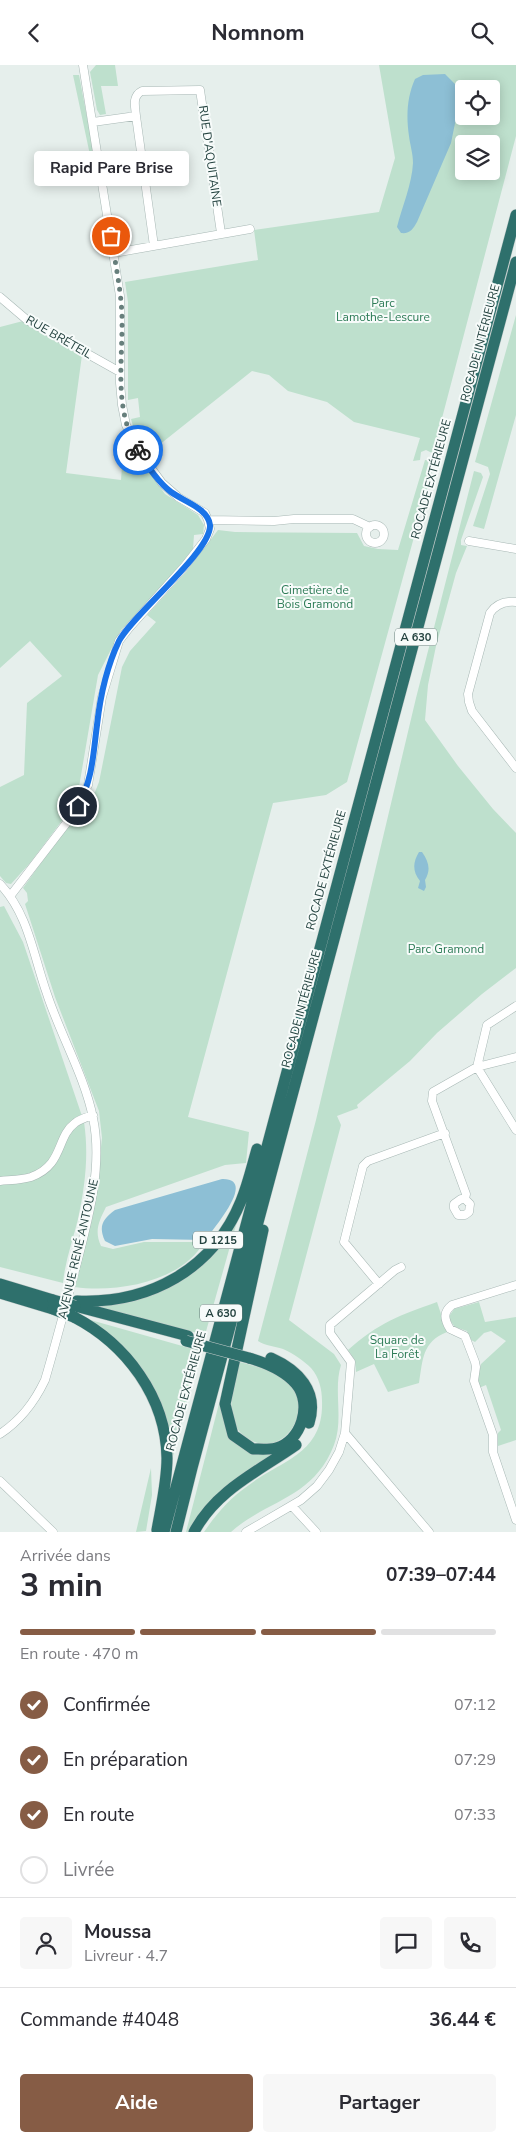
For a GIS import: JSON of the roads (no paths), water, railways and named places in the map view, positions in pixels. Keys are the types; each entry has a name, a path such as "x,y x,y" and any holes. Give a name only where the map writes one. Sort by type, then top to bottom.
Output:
{"highway":[{"name":"ROCADE EXTÉRIEURE","path":"164,1532 516,215"},
{"name":"ROCADE INTÉRIEURE","path":"176,1532 516,262"},
{"name":"D 1215","path":"75,1309 94,1301 130,1297 168,1282 204,1256 228,1225 241,1201 269,1107 281,1094"},
{"path":"250,1355 279,1370 297,1385 303,1400 303,1420 293,1439 276,1448 253,1449 234,1435 226,1415 225,1404 263,1230 263,1204"},
{"name":"D 1215","path":"2,1289 187,1339 250,1355 268,1357 288,1366 302,1380 312,1399 310,1421 298,1443 228,1489 194,1532"},
{"path":"53,1303 75,1309 122,1352 140,1375 162,1420 167,1458 156,1532"}],"street":[{"path":"10,895 68,821 88,785 102,697 119,641 128,627 166,588 206,539 210,529 204,513 166,488 136,447 123,417 120,372 122,315 114,253 82,65"},
{"name":"RUE D'AQUITAINE","path":"136,116 134,99 137,93 142,91 196,88 201,91 221,233"},
{"path":"92,122 136,116 154,246"},
{"path":"114,253 250,229"},
{"name":"RUE BRÉTEIL","path":"0,297 27,320 120,372"},
{"path":"208,520 353,519 370,527"},
{"path":"469,541 516,549"},
{"path":"516,602 496,606 490,613 468,694 468,702 472,711 516,768"},
{"name":"AVENUE RENÉ ANTOUNE","path":"0,884 17,904 26,926 49,1001 93,1115 96,1141 94,1181 77,1260 45,1380 37,1397 26,1413 0,1434"},
{"path":"516,1006 487,1025 477,1067 513,1120 516,1130"},
{"path":"465,1199 466,1194 432,1101 433,1092 477,1067 516,1057"},
{"path":"0,1181 31,1177 42,1171 50,1165 58,1154 70,1127 78,1121 93,1115"},
{"path":"379,1284 344,1242 363,1166 368,1161 445,1133"},
{"path":"246,1532 292,1506 309,1493 323,1478 339,1452 345,1433 351,1362 330,1333 330,1325 401,1267"},
{"path":"515,1286 452,1305 446,1310 444,1315 450,1329 465,1336 472,1355 476,1367 474,1381 494,1435 493,1452 516,1521"},
{"path":"345,1433 429,1532"},
{"path":"0,1481 53,1532"},
{"path":"292,1506 316,1532"}],"water":[{"path":"445,74 455,84 455,123 451,143 417,222 411,231 401,233 397,227 409,187 413,163 409,136 408,107 415,79 423,75"},
{"path":"419,852 422,852 428,866 424,891 418,888 420,881 415,870 415,863"},
{"path":"222,1179 232,1181 236,1186 235,1194 225,1214 204,1240 152,1239 115,1246 105,1241 102,1231 103,1223 115,1210"}],"place":[{"name":"Rapid Pare Brise","path":"111,236"}],"park label":[{"name":"Parc Lamothe-Lescure","path":"383,310"},
{"name":"Cimetière de Bois Gramond","path":"315,597"},
{"name":"Parc Gramond","path":"446,949"},
{"name":"Square de La Forêt","path":"397,1347"}]}
